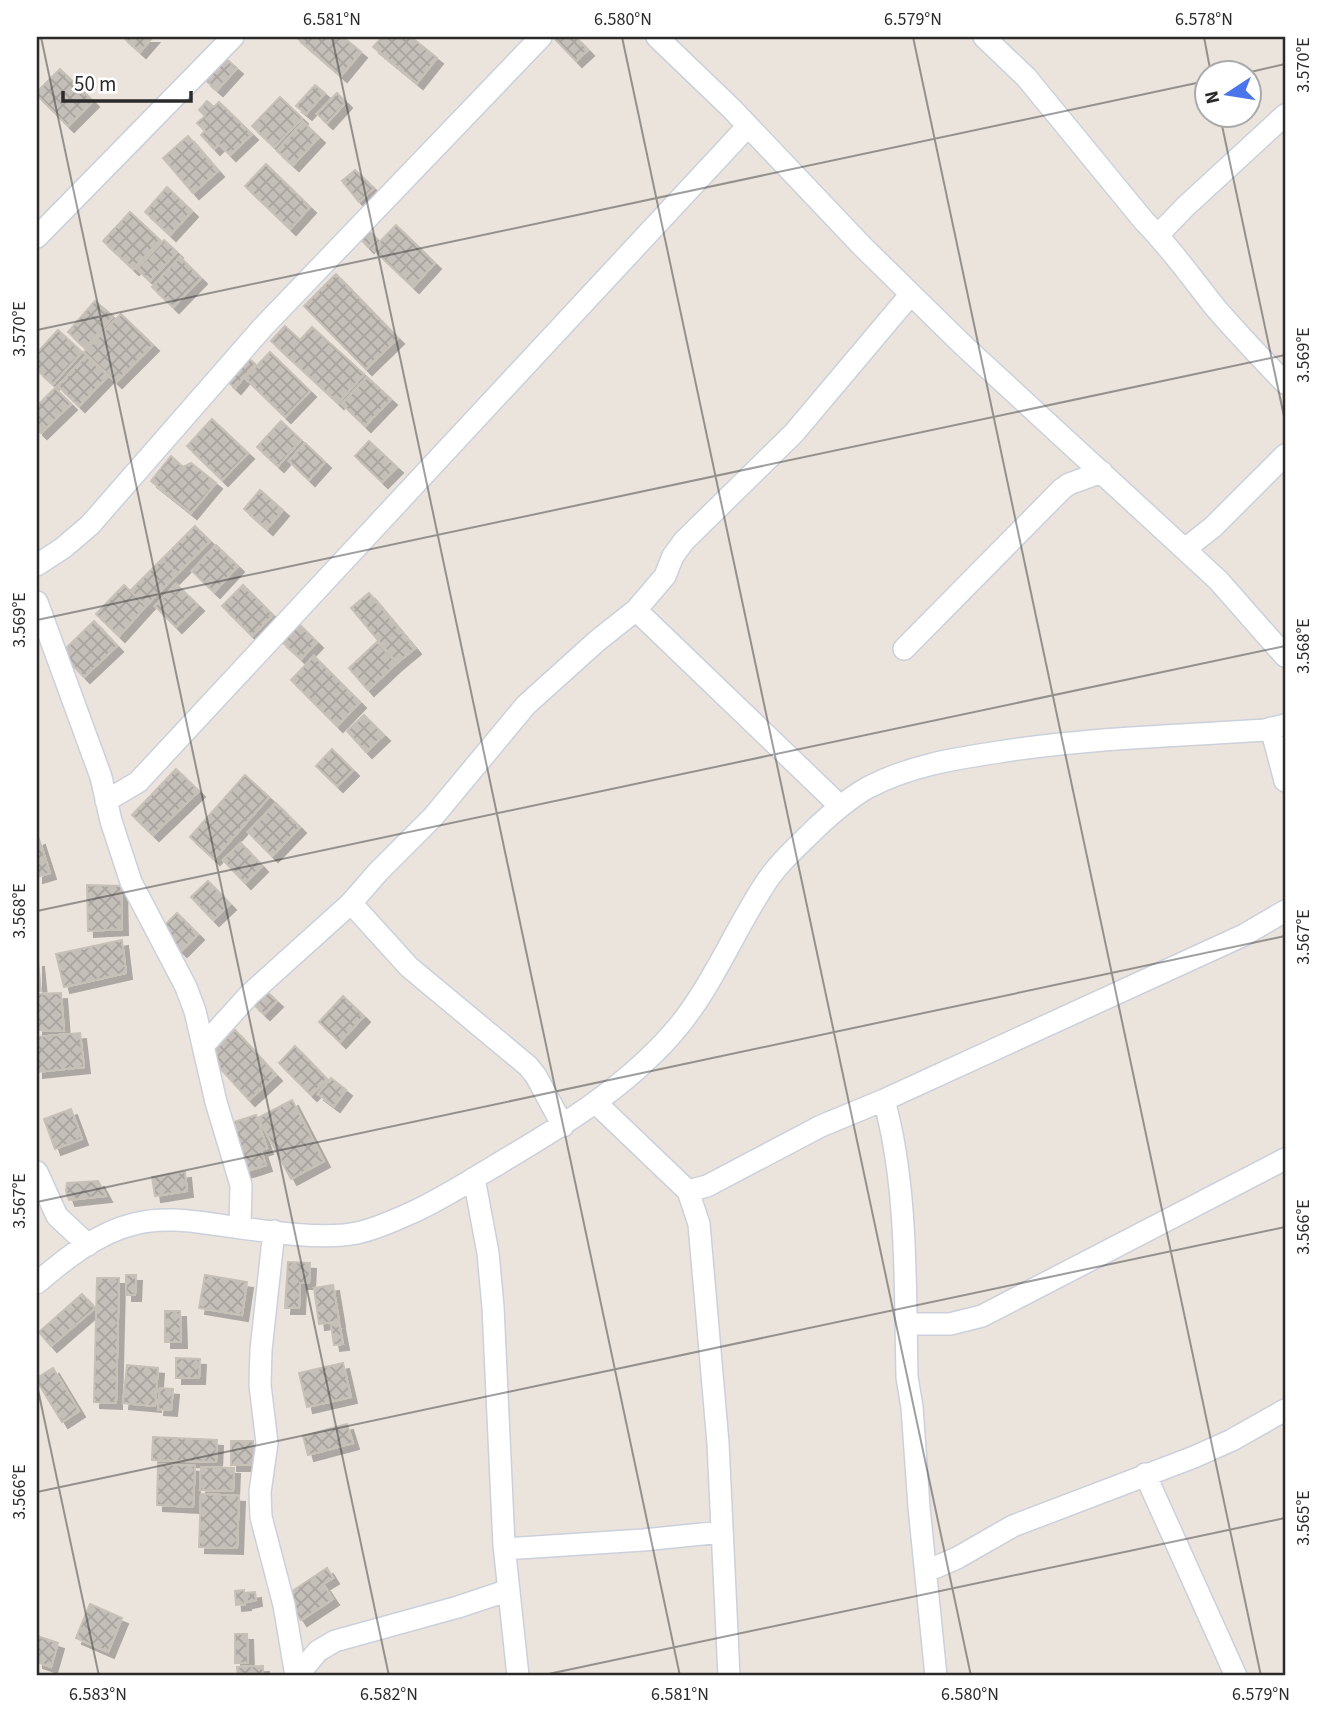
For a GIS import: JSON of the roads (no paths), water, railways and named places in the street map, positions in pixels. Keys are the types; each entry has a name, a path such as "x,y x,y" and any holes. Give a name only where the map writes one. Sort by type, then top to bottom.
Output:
{"street":[{"path":"37,565 90,525 263,327 541,37"},
{"path":"657,37 965,347 1219,580 1285,656"},
{"path":"984,37 1026,78 1249,346 1285,383"},
{"path":"37,237 222,40"},
{"path":"1158,235 1285,115"},
{"path":"106,801 138,782 748,126"},
{"path":"203,1046 250,994 351,903 433,817 526,705 636,610 665,576 673,556 684,541 794,433 911,294"},
{"path":"1185,549 1213,527 1285,455"},
{"path":"904,649 1062,489 1102,472"},
{"path":"37,602 101,778 111,821 131,882 186,987 195,1011 216,1102 241,1185 240,1228"},
{"path":"636,610 840,806"},
{"path":"37,1283 64,1260 122,1227 156,1220 325,1236 355,1234 383,1226 426,1206 562,1126 596,1103 673,1034 701,993 774,871 840,806 864,790 895,775 930,763 1047,744 1278,727 1285,781"},
{"path":"351,903 409,967 528,1066 562,1126"},
{"path":"688,1191 707,1186 821,1126 884,1100 1244,935 1285,911"},
{"path":"884,1100 891,1125 899,1179 907,1377 936,1676"},
{"path":"596,1103 688,1191 699,1224 718,1443 729,1676"},
{"path":"906,1324 950,1324 982,1316 1285,1159"},
{"path":"37,1172 57,1216 88,1245"},
{"path":"474,1178 488,1253 493,1307 505,1549 518,1676"},
{"path":"274,1231 261,1350 261,1393 267,1443 260,1492 261,1517 284,1605 297,1676"},
{"path":"927,1571 957,1558 1013,1526 1194,1457 1285,1410"},
{"path":"1145,1474 1236,1676"},
{"path":"505,1549 643,1541 722,1532"},
{"path":"297,1676 318,1651 335,1642 509,1590"}]}
